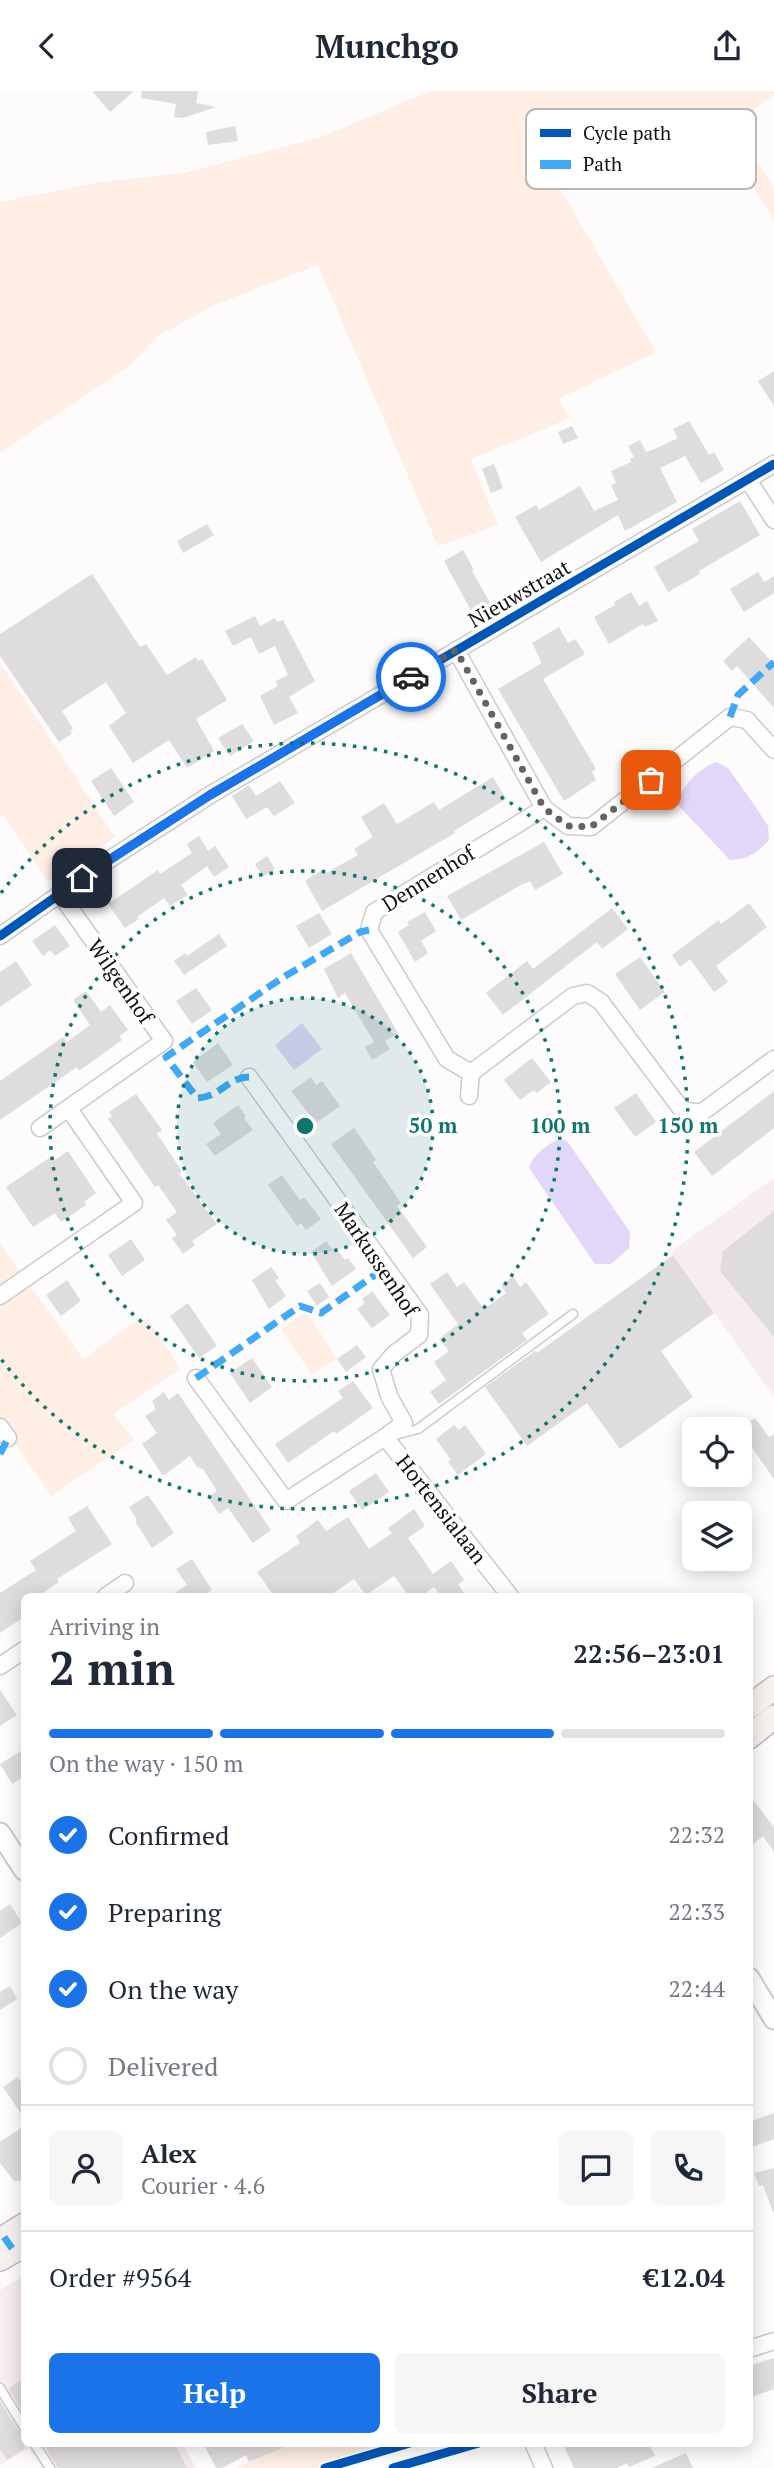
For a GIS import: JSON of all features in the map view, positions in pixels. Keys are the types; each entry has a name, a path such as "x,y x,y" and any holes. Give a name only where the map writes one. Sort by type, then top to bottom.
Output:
{"main road":[{"path":"753,1704 774,1688"},
{"path":"753,1734 774,1717"},
{"path":"6,2242 21,2228"}],"street":[{"name":"Nieuwstraat","path":"0,936 199,801 774,464"},
{"path":"748,480 774,520"},
{"path":"456,650 544,808 568,826 591,827 730,717 747,720 774,750"},
{"name":"Dennenhof","path":"471,1073 447,1059 369,930 374,912 544,808"},
{"name":"Wilgenhof","path":"40,1128 164,1041 60,894"},
{"path":"469,1096 471,1073 573,996 587,993 601,1002 682,1110 701,1113 774,1059"},
{"name":"Markussenhof","path":"249,1077 420,1314 419,1335 394,1354 381,1369 390,1396 404,1423 385,1437"},
{"path":"0,1296 134,1203 69,1109"},
{"name":"Hortensialaan","path":"196,1378 286,1501 385,1437 508,1593"},
{"path":"110,1593 125,1583"},
{"path":"0,1666 21,1652"},
{"path":"0,1833 21,1865"},
{"path":"753,1985 774,2019"},
{"path":"753,2348 774,2341"},
{"path":"356,2468 427,2447"},
{"path":"535,2447 544,2468"}],"lane":[{"path":"385,1437 418,1429 573,1314"},
{"path":"0,2388 21,2422"},
{"path":"37,2447 50,2468"}],"shaded area":[{"path":"431,91 774,91 774,95 754,109 526,109 526,189 564,189 561,191 656,352 558,399 570,418 471,459 498,525 438,546 318,265 214,305 158,336 128,367 0,453 0,202 102,182 185,173 321,137"},
{"path":"756,159 774,188 774,221 754,189"},
{"path":"0,663 115,837 48,882 4,815 0,817"},
{"path":"717,762 728,768 768,826 769,840 747,857 730,860 678,805 686,785 704,769"},
{"path":"302,1023 322,1049 294,1070 275,1045"},
{"path":"559,1139 567,1141 630,1232 629,1248 611,1264 595,1264 529,1168 545,1147"},
{"path":"774,1178 774,1397 672,1251"},
{"path":"0,1244 83,1359 133,1323 148,1319 180,1369 113,1414 134,1440 51,1496 0,1421"},
{"path":"306,1312 337,1358 312,1375 281,1329"},
{"path":"21,2278 21,2447 184,2447 196,2468 42,2468 29,2448 0,2465 0,2290"},
{"path":"285,2447 385,2447 317,2468 236,2468"}],"building":[{"path":"92,91 134,91 110,112"},
{"path":"142,91 198,91 196,103 216,107 183,118 174,117 176,104 141,98"},
{"path":"235,126 238,141 208,145 206,132"},
{"path":"774,371 774,406 758,381"},
{"path":"689,421 709,455 714,452 724,470 701,483 685,456 660,468 677,502 625,531 618,515 541,562 515,517 536,505 539,510 580,486 594,511 618,500 611,485 616,483 611,471 631,462 630,459 634,457 628,446 640,440 646,452 652,450 678,438 673,429"},
{"path":"572,426 578,438 563,444 558,432"},
{"path":"494,464 503,488 491,493 482,469"},
{"path":"740,501 760,535 668,592 654,567 699,541 692,529"},
{"path":"207,524 214,535 183,553 177,541"},
{"path":"463,550 493,608 475,618 444,561"},
{"path":"758,572 764,582 774,576 774,593 744,612 730,589"},
{"path":"92,574 140,647 146,644 167,675 196,657 198,661 202,659 227,700 196,719 214,751 187,768 169,740 133,763 109,726 126,713 106,682 62,711 73,729 70,731 72,734 59,742 0,656 0,634"},
{"path":"631,592 639,606 647,601 658,621 645,627 643,624 609,644 594,617"},
{"path":"255,616 260,626 275,618 277,622 283,620 315,681 289,697 298,713 274,725 260,696 278,686 276,681 288,675 275,646 259,654 251,637 233,646 225,631"},
{"path":"559,627 568,643 575,639 585,654 543,679 596,769 592,772 596,780 564,801 498,689 542,663 532,643"},
{"path":"749,637 774,664 774,708 737,666 732,671 723,661"},
{"path":"242,724 254,741 230,756 218,738"},
{"path":"111,768 134,802 114,816 91,781"},
{"path":"493,777 506,799 454,831 455,833 322,911 305,881 324,869 326,873 358,855 354,849 373,837 361,817 384,803 397,824 434,802 439,810"},
{"path":"280,781 295,803 274,816 267,807 246,819 232,796 249,785 256,796"},
{"path":"199,836 208,851 215,846 229,867 214,877 207,866 181,885 188,895 170,906 164,898 125,928 108,904 158,870 160,874 192,853 187,844"},
{"path":"544,842 563,874 535,890 530,881 461,920 447,896"},
{"path":"267,856 275,869 263,877 255,864"},
{"path":"749,903 767,927 716,966 728,982 714,992 690,959 680,967 672,955 719,920 721,924"},
{"path":"612,908 628,929 602,949 597,942 503,1015 486,993 527,961 533,969"},
{"path":"425,912 436,931 421,941 428,953 415,962 398,932 409,925 407,922"},
{"path":"319,913 332,934 309,948 296,926"},
{"path":"55,925 70,946 55,956 50,950 43,956 32,941"},
{"path":"219,934 227,946 184,975 174,961 185,953 187,956"},
{"path":"351,953 398,1033 385,1041 390,1049 372,1060 365,1047 374,1042 345,993 338,998 324,969"},
{"path":"640,957 665,992 640,1010 615,974"},
{"path":"16,961 32,985 0,1007 0,972"},
{"path":"196,988 212,1010 192,1024 176,1001"},
{"path":"86,991 101,1012 110,1005 128,1030 119,1036 122,1040 79,1071 77,1067 0,1120 0,1081 63,1037 67,1042 90,1025 73,1000"},
{"path":"218,1043 233,1065 207,1082 193,1062"},
{"path":"532,1058 551,1082 537,1093 534,1090 520,1100 504,1080"},
{"path":"311,1077 316,1085 322,1081 340,1106 316,1123 291,1091"},
{"path":"774,1091 774,1128 712,1176 694,1152"},
{"path":"636,1093 656,1122 635,1137 614,1108"},
{"path":"136,1094 162,1130 157,1134 182,1171 179,1173 217,1224 192,1241 195,1245 183,1254 172,1238 177,1235 166,1220 177,1212 158,1185 155,1187 108,1119 112,1116 109,1112"},
{"path":"238,1105 253,1130 215,1156 206,1144 221,1134 213,1123"},
{"path":"354,1128 401,1203 397,1206 427,1247 413,1258 331,1144"},
{"path":"68,1151 96,1193 84,1202 86,1205 61,1222 55,1213 33,1227 6,1187 52,1156 55,1160"},
{"path":"282,1175 300,1200 304,1197 321,1219 306,1230 301,1223 297,1226 268,1185"},
{"path":"774,1211 774,1337 720,1271 723,1251"},
{"path":"131,1239 145,1260 122,1276 108,1255"},
{"path":"326,1241 333,1250 336,1248 345,1260 348,1258 356,1269 332,1286 311,1252"},
{"path":"673,1255 714,1313 661,1351 693,1397 620,1449 587,1403 527,1446 485,1387"},
{"path":"271,1267 279,1278 275,1280 286,1296 269,1309 252,1280"},
{"path":"447,1272 457,1287 464,1282 484,1309 506,1293 501,1286 513,1276 520,1287 526,1282 549,1314 522,1333 527,1340 439,1404 430,1392 446,1380 434,1362 449,1351 439,1339 458,1324 430,1284"},
{"path":"67,1280 81,1301 61,1316 46,1295"},
{"path":"320,1283 329,1297 317,1306 307,1291"},
{"path":"372,1291 390,1315 372,1328 357,1309 365,1303 362,1299"},
{"path":"188,1303 217,1346 199,1358 170,1316"},
{"path":"357,1345 366,1357 346,1372 337,1359"},
{"path":"252,1358 272,1387 250,1403 230,1373"},
{"path":"353,1381 373,1408 288,1463 275,1444 343,1398 338,1391"},
{"path":"164,1392 169,1400 178,1393 271,1530 253,1543 228,1508 219,1514 208,1497 217,1491 203,1469 197,1467 190,1456 163,1476 142,1444 157,1433 145,1416 156,1409 152,1401"},
{"path":"755,1418 769,1437 774,1434 774,1479 752,1448 752,1420"},
{"path":"454,1425 459,1430 465,1425 486,1454 458,1475 436,1439"},
{"path":"376,1473 389,1492 362,1510 349,1491"},
{"path":"148,1495 174,1533 152,1548 129,1507"},
{"path":"87,1506 112,1544 57,1579 59,1582 42,1593 21,1593 21,1619 0,1633 0,1593 36,1570 30,1561 76,1531 68,1518"},
{"path":"414,1509 425,1526 408,1538 433,1574 451,1561 464,1580 458,1584 464,1593 439,1593 434,1587 425,1593 407,1593 394,1576 369,1593 364,1593 354,1579 333,1593 272,1593 257,1572 300,1543 296,1536 318,1520 326,1531 348,1517 369,1549 392,1533 388,1528"},
{"path":"192,1559 212,1590 208,1593 175,1593 187,1585 176,1569"},
{"path":"0,1690 17,1715 0,1726"},
{"path":"21,1751 21,1778 12,1784 0,1764"},
{"path":"753,1800 774,1827 774,1852 763,1836 753,1844"},
{"path":"10,1904 21,1924 0,1938 0,1911"},
{"path":"10,1986 17,1999 0,2010 0,1992"},
{"path":"18,2077 21,2082 21,2114 3,2087"},
{"path":"774,2113 774,2139 753,2147 753,2121"},
{"path":"21,2128 21,2181 14,2181 0,2163 0,2142"},
{"path":"774,2168 773,2212 763,2185 759,2186 754,2173"},
{"path":"774,2358 774,2389 753,2397 753,2365"},
{"path":"21,2380 21,2410 9,2388"},
{"path":"0,2401 21,2432 21,2447 24,2449 7,2460 0,2449"},
{"path":"45,2447 176,2447 187,2468 58,2468"},
{"path":"205,2447 285,2447 249,2462 246,2455 222,2468 216,2468"},
{"path":"564,2447 650,2447 655,2456 629,2467 627,2463 617,2468 574,2468"},
{"path":"686,2453 693,2468 652,2468"}],"marked path":[{"path":"730,717 738,695 774,662"},
{"path":"249,1077 235,1080 212,1094 197,1098 166,1057 282,978 360,932 369,930"},
{"path":"196,1378 300,1306 321,1313 386,1267"},
{"path":"0,1454 8,1438"},
{"path":"4,2237 14,2251"}],"cycle path":[{"path":"0,936 104,863 210,795 774,464"},
{"path":"325,2468 396,2447"},
{"path":"393,2468 465,2447"}],"way so far":[{"path":"411,677 456,650 544,808 568,826 591,827 651,780"}],"route":[{"path":"82,878 210,795 411,677"}]}
